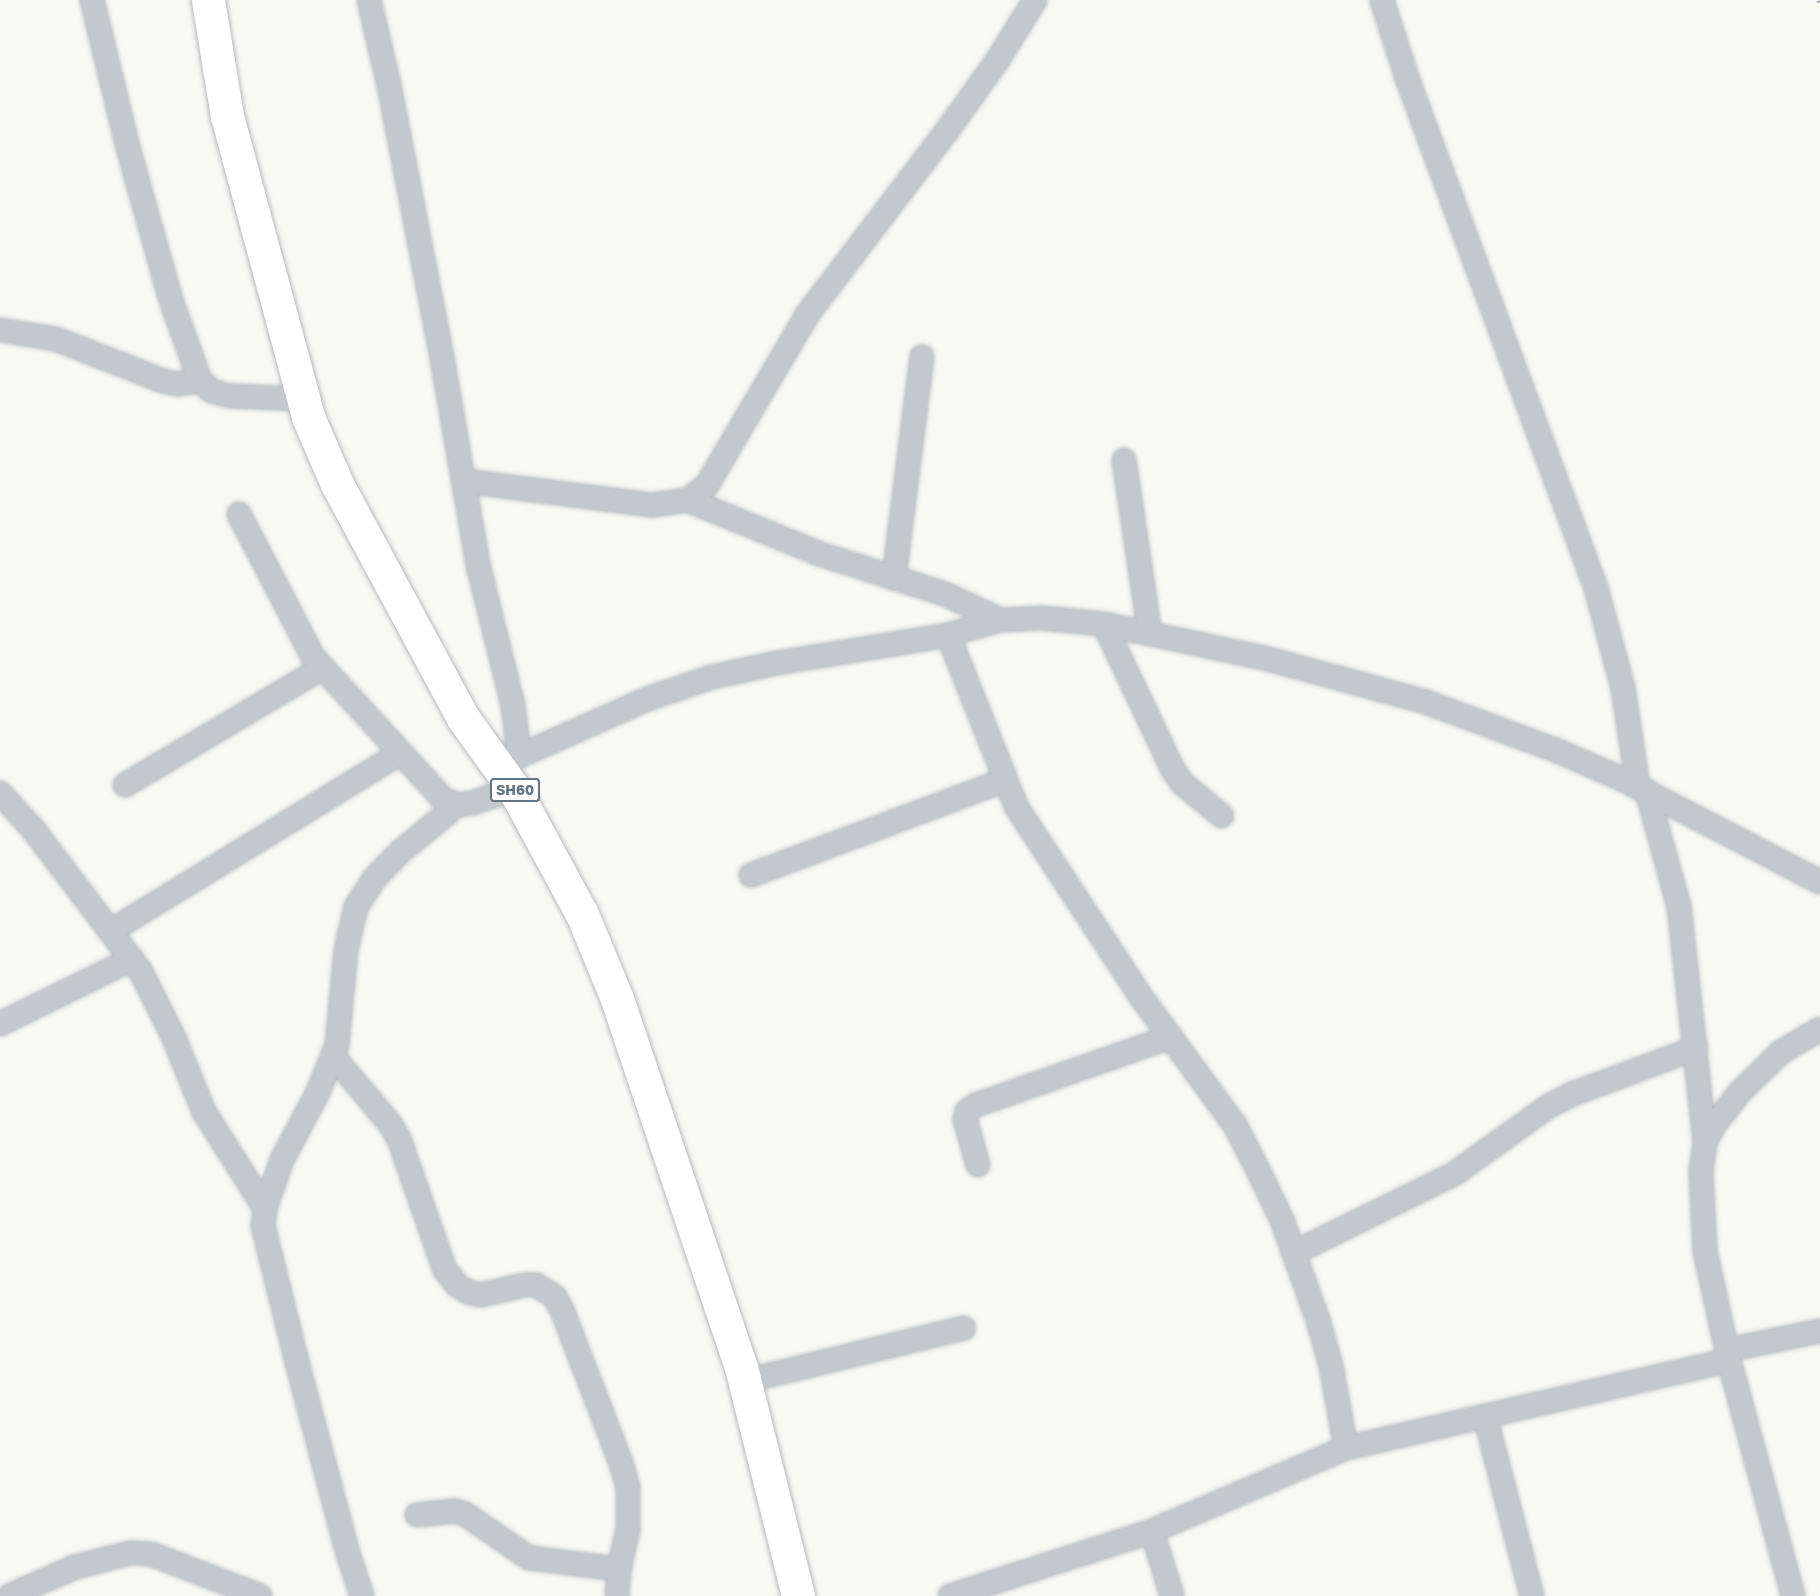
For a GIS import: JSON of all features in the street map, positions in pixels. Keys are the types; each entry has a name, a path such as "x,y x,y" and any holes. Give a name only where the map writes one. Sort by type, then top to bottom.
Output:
{"main road":[{"name":"SH60","path":"208,0 227,116 303,399 337,484 463,717 510,770 582,914 617,999 745,1381 798,1596"}],"street":[{"path":"92,0 127,144 167,286 200,381 212,391 228,396 303,399"},
{"path":"369,0 389,85 479,569 513,705 510,770"},
{"path":"464,481 652,505 688,500 707,485 807,315 949,128 997,61 1035,0"},
{"path":"1382,0 1407,78 1596,588 1623,688 1643,789 1679,906 1706,1142 1701,1171 1705,1251 1728,1355 1793,1596"},
{"path":"0,330 56,339 163,381 178,384 200,381"},
{"path":"894,578 922,357"},
{"path":"1124,460 1150,634"},
{"path":"688,500 806,549 969,603 1000,620"},
{"path":"239,514 313,657 443,799 457,804 472,803 510,770 650,698 712,678 777,663 948,635 1000,620 1042,618 1104,624 1268,659 1423,701 1557,751 1643,789 1820,882"},
{"path":"1104,624 1173,770 1183,784 1222,816"},
{"path":"948,635 1017,808 1170,1037 1235,1125 1282,1220 1331,1366 1346,1448"},
{"path":"124,785 322,668"},
{"path":"111,931 400,753"},
{"path":"751,875 1005,780"},
{"path":"0,793 33,829 132,959 154,996 204,1112 265,1208"},
{"path":"362,1596 348,1554 263,1226 265,1208 282,1160 318,1092 333,1056 341,1025 346,950 356,907 375,879 399,853 457,804"},
{"path":"0,1024 132,959"},
{"path":"1706,1142 1715,1124 1739,1093 1781,1052 1820,1029"},
{"path":"978,1165 966,1119 967,1111 975,1104 1170,1037"},
{"path":"1294,1254 1454,1174 1549,1106 1575,1093 1696,1048"},
{"path":"333,1056 390,1124 399,1139 438,1251 446,1270 457,1285 468,1292 481,1295 524,1285 536,1285 555,1297 621,1463 628,1488 628,1529 619,1569 617,1596"},
{"path":"745,1381 964,1328"},
{"path":"950,1596 1152,1531 1346,1448 1485,1416 1820,1331"},
{"path":"1485,1416 1532,1596"},
{"path":"417,1515 455,1511 465,1514 529,1558 619,1569"},
{"path":"1152,1531 1172,1596"},
{"path":"9,1596 75,1567 130,1553 151,1554 260,1596"}]}
